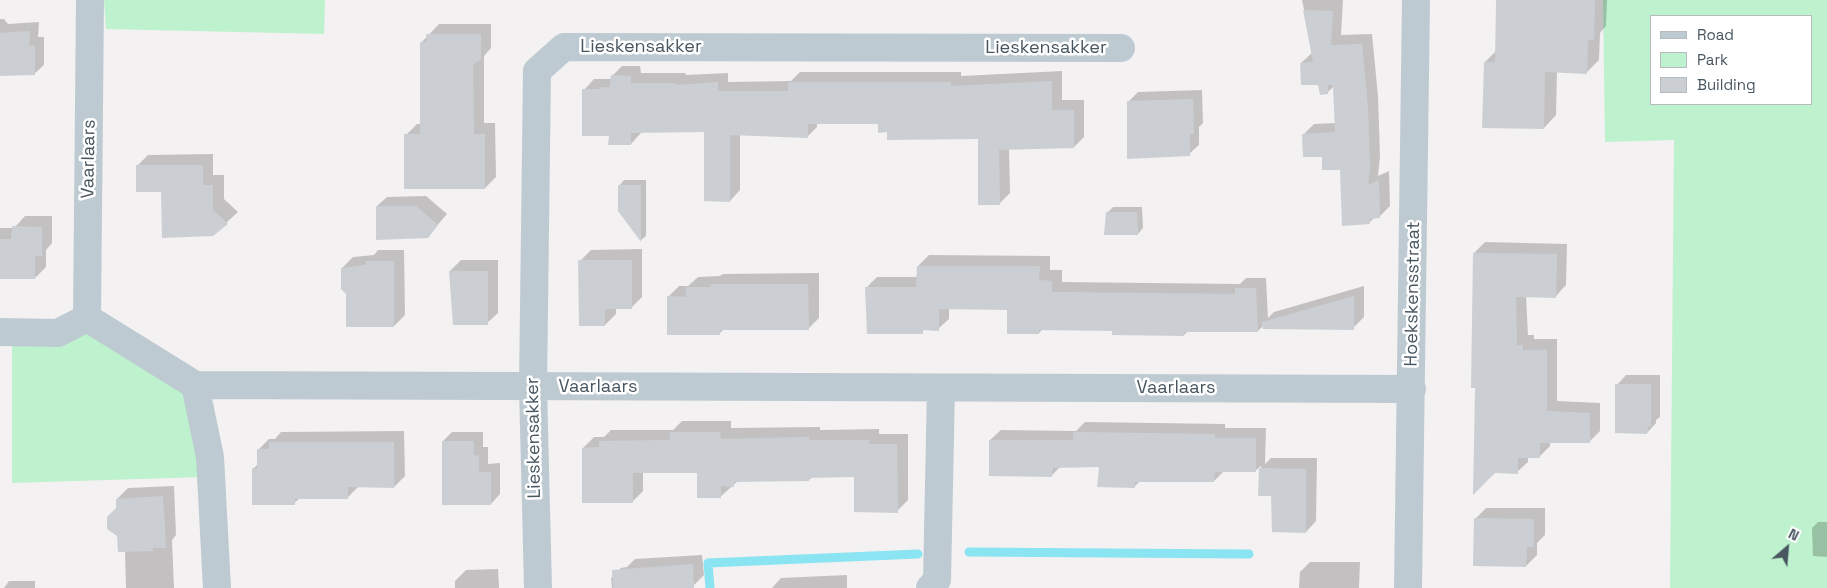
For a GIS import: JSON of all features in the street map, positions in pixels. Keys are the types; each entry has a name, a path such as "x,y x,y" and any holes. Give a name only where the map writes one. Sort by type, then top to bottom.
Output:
{"street":[{"name":"Vaarlaars","path":"87,318 90,0"},
{"name":"Hoekskensstraat","path":"1408,588 1416,0"},
{"name":"Lieskensakker","path":"538,588 532,387 537,71 564,47 1121,48"},
{"path":"0,332 58,333 87,318 195,385 210,457 217,588"},
{"name":"Vaarlaars","path":"195,385 1412,389"},
{"path":"930,588 937,580 941,388"}],"green space":[{"path":"104,0 325,0 324,34 106,29"},
{"path":"1603,0 1827,0 1827,588 1670,588 1674,140 1605,142"},
{"path":"87,318 195,385 203,477 12,483 12,341"}],"building":[{"path":"1496,0 1595,0 1594,40 1588,40 1587,74 1545,72 1544,129 1482,128 1484,62 1495,62"},
{"path":"1303,10 1333,11 1331,45 1362,44 1368,107 1370,168 1368,185 1379,180 1380,218 1370,219 1370,224 1342,226 1340,170 1322,170 1322,157 1303,157 1302,134 1335,132 1333,85 1328,85 1328,94 1320,95 1318,85 1301,85 1300,63 1313,62"},
{"path":"30,31 29,46 35,46 35,75 0,76 0,33"},
{"path":"426,34 481,34 481,60 473,64 474,134 485,134 485,189 404,189 404,134 420,134 420,42 427,42"},
{"path":"611,75 631,76 631,83 675,83 676,85 718,82 718,91 788,91 788,82 951,82 951,86 1052,81 1052,110 1074,110 1074,148 999,150 1000,205 978,205 978,139 887,140 887,132 878,133 878,124 808,124 808,138 730,135 730,202 704,201 704,132 631,133 631,145 608,145 609,136 582,136 582,89 610,87"},
{"path":"1193,99 1194,134 1190,134 1190,156 1127,159 1127,101"},
{"path":"136,165 203,165 203,185 213,185 213,210 228,224 213,236 162,238 161,192 136,192"},
{"path":"618,185 641,185 641,242 618,211"},
{"path":"376,206 416,206 438,225 428,238 376,240"},
{"path":"1106,212 1137,212 1138,235 1104,235"},
{"path":"12,226 42,227 42,256 35,256 35,279 0,279 0,239 11,239"},
{"path":"1473,253 1557,254 1556,298 1516,297 1517,345 1523,345 1523,350 1547,350 1547,411 1590,413 1590,443 1540,443 1540,458 1518,458 1518,474 1495,473 1473,495 1475,388 1471,388"},
{"path":"578,260 632,260 632,309 605,309 605,326 579,326"},
{"path":"366,261 394,261 394,327 346,327 346,294 341,289 341,268 366,265"},
{"path":"917,266 1040,266 1039,280 1052,281 1052,292 1235,294 1235,288 1256,288 1258,332 1184,332 1184,336 1112,335 1112,331 1039,330 1039,334 1007,334 1007,310 939,309 939,331 923,330 923,334 867,334 865,287 916,287"},
{"path":"449,271 488,271 488,325 453,325"},
{"path":"711,284 808,284 809,330 720,330 720,335 667,335 667,296 686,297 686,287 710,287"},
{"path":"1354,296 1354,330 1263,329 1262,322"},
{"path":"1615,384 1651,384 1651,427 1648,427 1647,434 1615,433"},
{"path":"670,432 720,432 721,439 809,437 809,440 869,440 869,444 897,444 898,513 854,512 854,477 809,478 809,481 734,482 734,487 721,486 721,498 697,498 697,473 633,473 633,503 582,503 582,448 599,447 599,441 670,440"},
{"path":"1073,432 1215,434 1215,438 1256,438 1256,472 1215,472 1214,482 1135,482 1135,488 1097,487 1099,467 1053,468 1052,477 989,476 989,440 1073,440"},
{"path":"442,441 474,441 474,456 479,455 479,472 491,472 491,505 442,505"},
{"path":"269,442 394,442 394,488 348,487 348,499 295,499 295,505 252,505 252,468 257,469 257,449 269,449"},
{"path":"1259,468 1306,469 1306,533 1272,532 1271,496 1258,496"},
{"path":"163,496 166,548 153,548 153,551 118,552 117,536 107,529 107,517 116,508 116,499"},
{"path":"1474,518 1534,519 1534,547 1527,547 1526,567 1473,566"},
{"path":"693,564 694,588 613,588 612,570"}],"waterway":[{"path":"969,552 1249,554"},
{"path":"710,588 708,563 918,554"}]}
